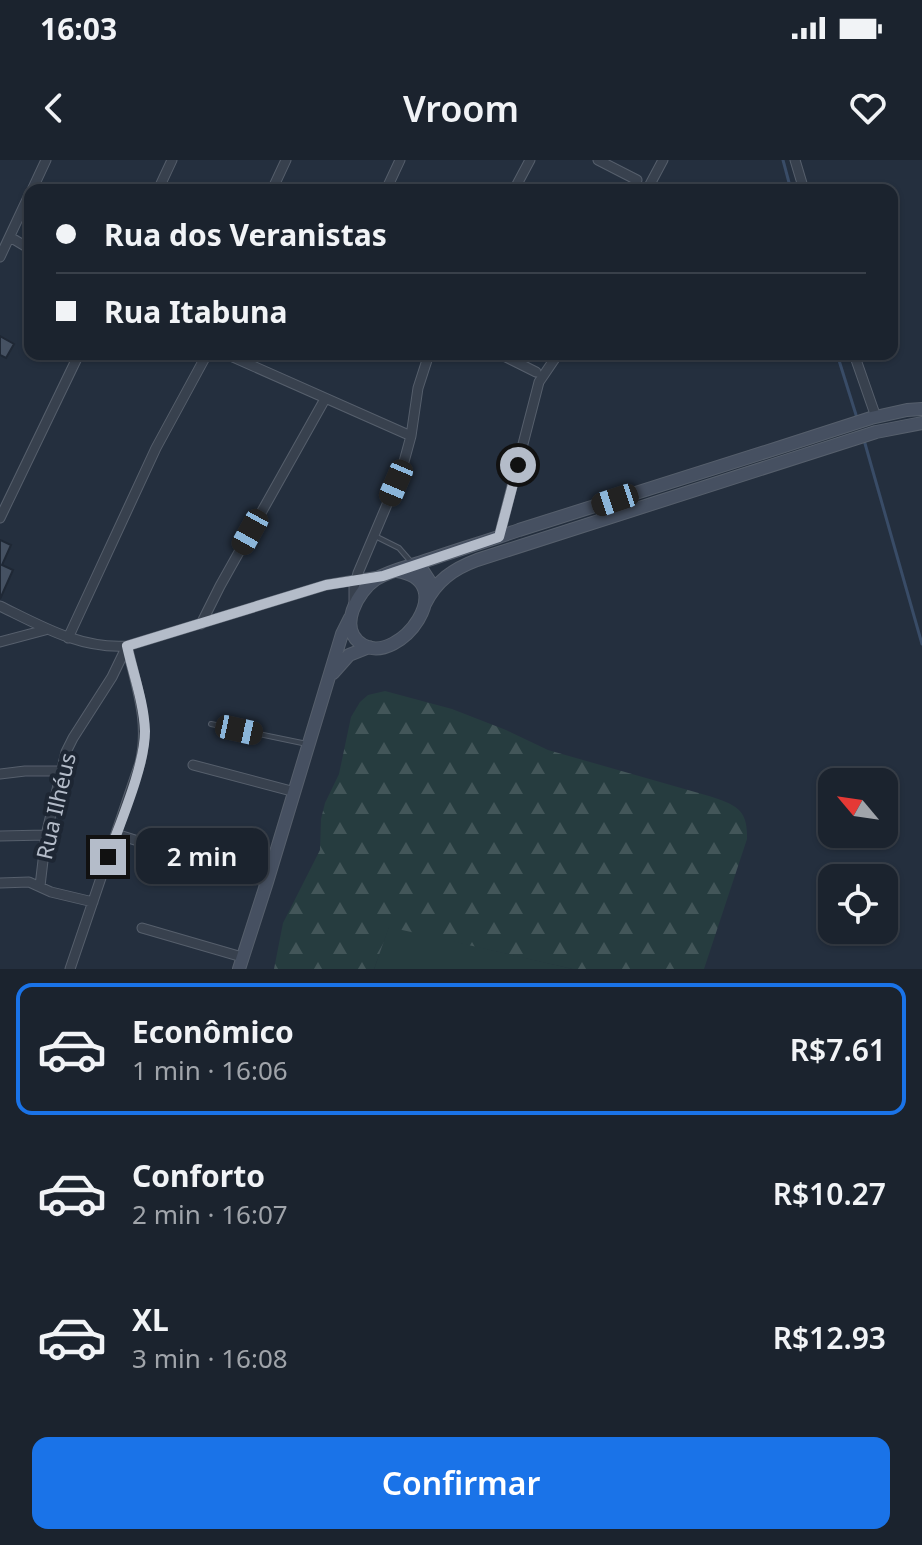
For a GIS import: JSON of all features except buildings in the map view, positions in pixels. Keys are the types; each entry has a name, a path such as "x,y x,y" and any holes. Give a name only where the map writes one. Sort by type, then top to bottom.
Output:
{"main road":[{"path":"240,963 342,634 364,590 383,576 499,537 846,426 922,409"},
{"path":"329,679 349,655 401,639 414,628 434,588 454,569 876,432 922,423"},
{"path":"414,565 423,571 434,588"},
{"path":"397,571 413,574 418,579 424,590 424,607"},
{"path":"352,612 350,623 354,635 369,647"}],"street":[{"path":"35,184 46,160"},
{"path":"163,184 172,160"},
{"path":"275,184 286,160"},
{"path":"389,184 400,160"},
{"path":"517,184 530,160"},
{"path":"598,160 637,180"},
{"path":"650,184 663,160"},
{"path":"795,160 802,184"},
{"path":"0,257 24,207"},
{"path":"10,237 24,245"},
{"path":"0,518 76,360"},
{"path":"68,638 156,448 204,360"},
{"path":"239,360 411,436"},
{"path":"352,612 356,581 402,469 411,436 418,388 427,360"},
{"path":"512,360 536,372"},
{"path":"499,537 539,382 554,360"},
{"path":"856,360 874,418"},
{"path":"201,624 325,399"},
{"path":"0,606 68,638 99,646 127,646 326,585 383,576"},
{"path":"0,642 48,630"},
{"path":"70,969 140,763 144,718 127,646"},
{"name":"Rua Ilhéus","path":"40,886 46,835 61,771 73,738 112,677 127,646"},
{"path":"193,765 295,792"},
{"path":"0,774 61,771"},
{"path":"116,834 267,882"},
{"path":"0,836 46,835"},
{"path":"0,883 29,882 51,892 93,902"},
{"path":"142,928 240,963"}],"lane":[{"path":"374,535 399,548 414,565"},
{"path":"211,724 309,745"}],"green space":[{"path":"385,691 452,709 548,750 709,796 738,810 745,821 747,839 704,969 573,969 389,927 374,969 274,969 283,923 320,850 321,819 339,774 351,717 368,695"},
{"path":"389,926 573,969 374,969"}],"waterway":[{"path":"783,160 789,184"},
{"path":"839,360 857,418"},
{"path":"864,440 922,644"}],"route":[{"path":"108,857 144,746 144,718 127,646 326,585 383,576 499,537 518,465"}]}
